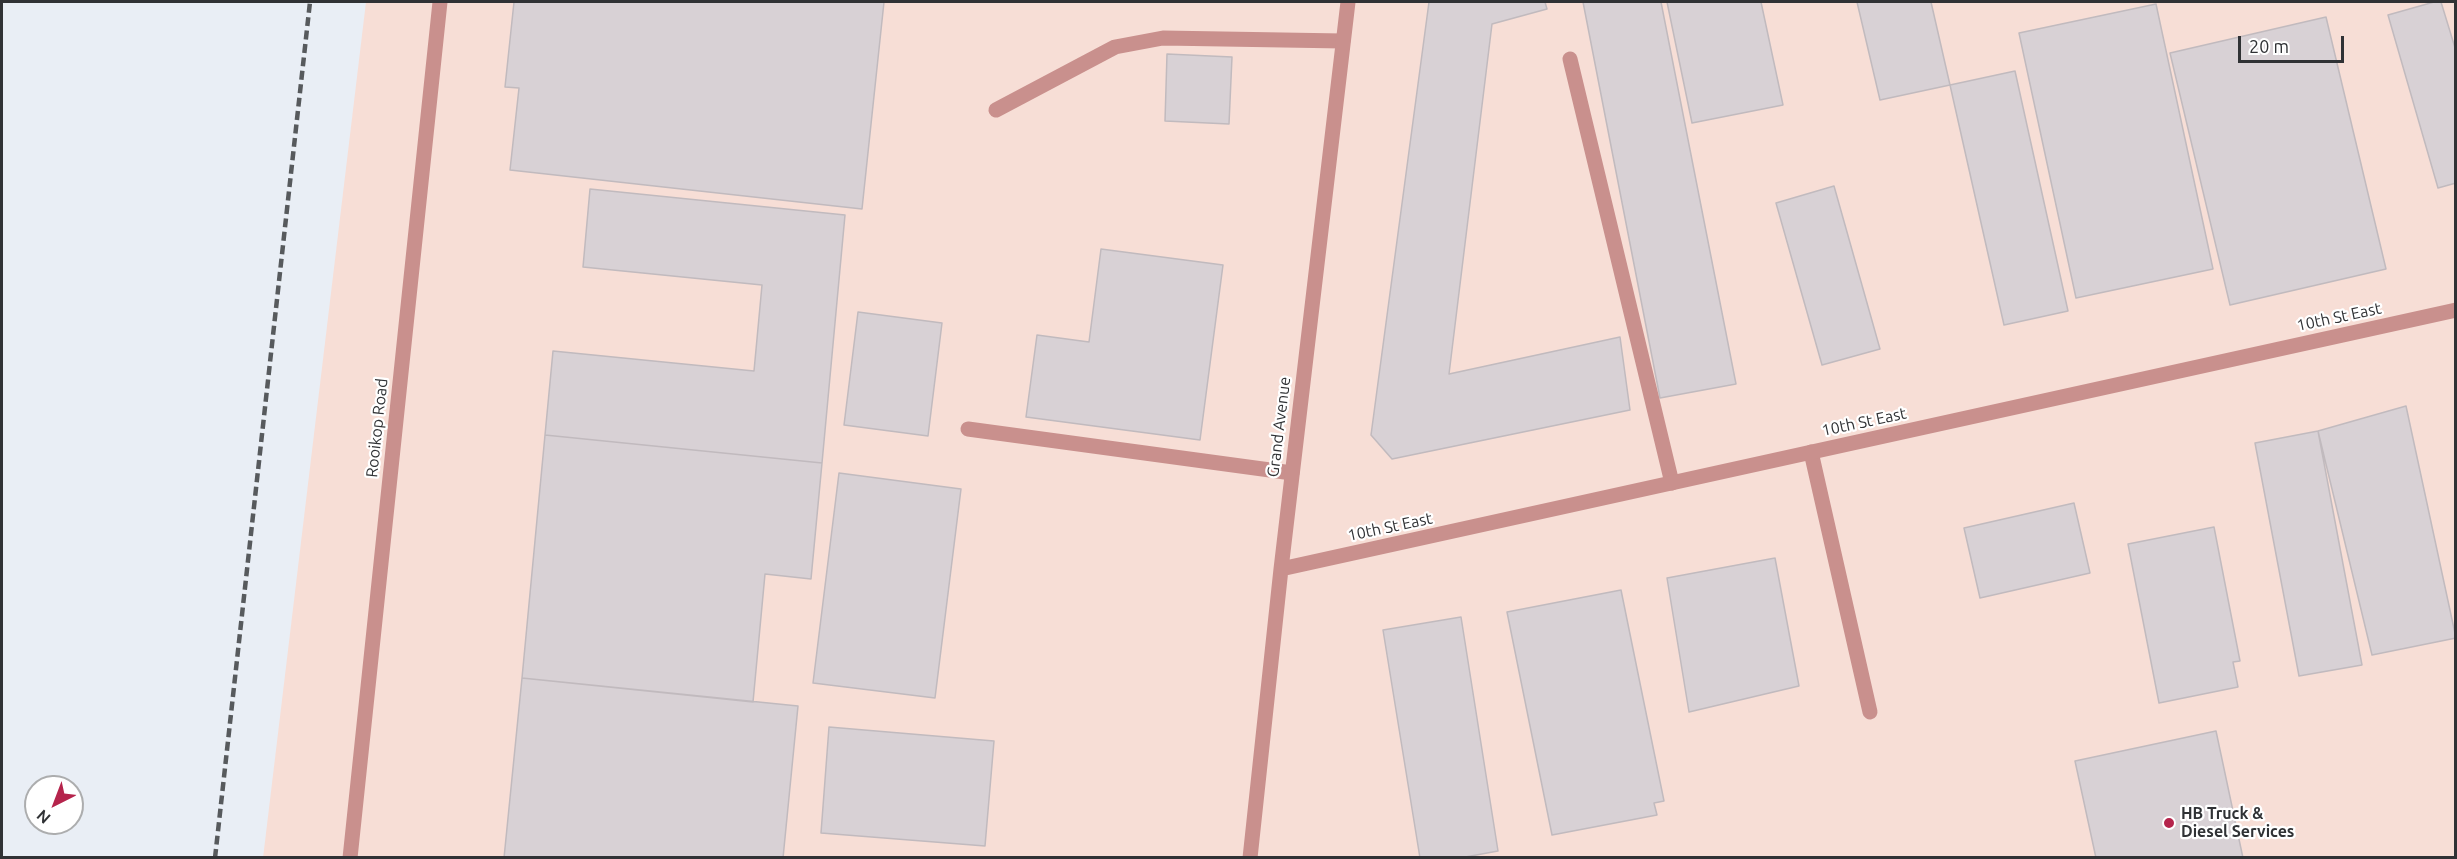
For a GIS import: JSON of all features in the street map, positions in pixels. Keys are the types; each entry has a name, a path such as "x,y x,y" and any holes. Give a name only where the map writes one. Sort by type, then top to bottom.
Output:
{"street":[{"name":"Rooikop Road","path":"350,858 440,2"},
{"name":"Grand Avenue","path":"1250,858 1281,569 1348,2"},
{"path":"996,111 1115,47 1163,38 1343,41"},
{"path":"1570,59 1672,483"},
{"name":"10th St East","path":"1281,569 2456,310"},
{"path":"968,429 1292,473"},
{"path":"1811,452 1870,712"}],"shaded area":[{"path":"366,2 2455,2 2455,857 263,858"}],"building":[{"path":"514,2 884,2 862,209 510,170 519,88 505,87"},
{"path":"1429,2 1545,2 1547,9 1492,24 1449,374 1620,337 1630,410 1392,459 1371,435"},
{"path":"1583,2 1661,2 1736,384 1660,398"},
{"path":"1667,2 1761,2 1783,105 1692,123"},
{"path":"1857,2 1931,2 1950,85 1880,100"},
{"path":"2441,2 2456,51 2456,183 2438,188 2388,15"},
{"path":"2156,4 2213,269 2076,298 2019,33"},
{"path":"2326,17 2386,269 2230,305 2170,53"},
{"path":"1167,54 1232,57 1229,124 1165,121"},
{"path":"2015,71 2068,311 2004,325 1950,85"},
{"path":"1834,186 1880,349 1822,365 1776,203"},
{"path":"590,189 845,215 822,463 545,435 553,351 754,371 762,285 583,267"},
{"path":"1101,249 1223,265 1200,440 1026,417 1037,335 1089,342"},
{"path":"858,312 942,323 928,436 844,425"},
{"path":"2406,406 2456,638 2372,655 2318,431"},
{"path":"2318,431 2362,665 2299,676 2255,443"},
{"path":"545,435 822,463 811,579 765,574 753,702 522,678"},
{"path":"839,473 961,489 935,698 813,683"},
{"path":"2074,503 2090,573 1980,598 1964,528"},
{"path":"2214,527 2240,661 2233,662 2238,687 2159,703 2128,544"},
{"path":"1775,558 1799,686 1689,712 1667,578"},
{"path":"1621,590 1664,801 1654,803 1657,815 1552,835 1507,612"},
{"path":"1461,617 1498,851 1460,858 1420,858 1383,630"},
{"path":"522,678 798,706 783,858 504,858"},
{"path":"829,727 994,741 985,846 821,833"},
{"path":"2216,731 2243,858 2096,858 2075,761"}],"railway":[{"path":"215,858 310,2"}],"place":[{"name":"HB Truck & Diesel Services","path":"2169,823"}]}
